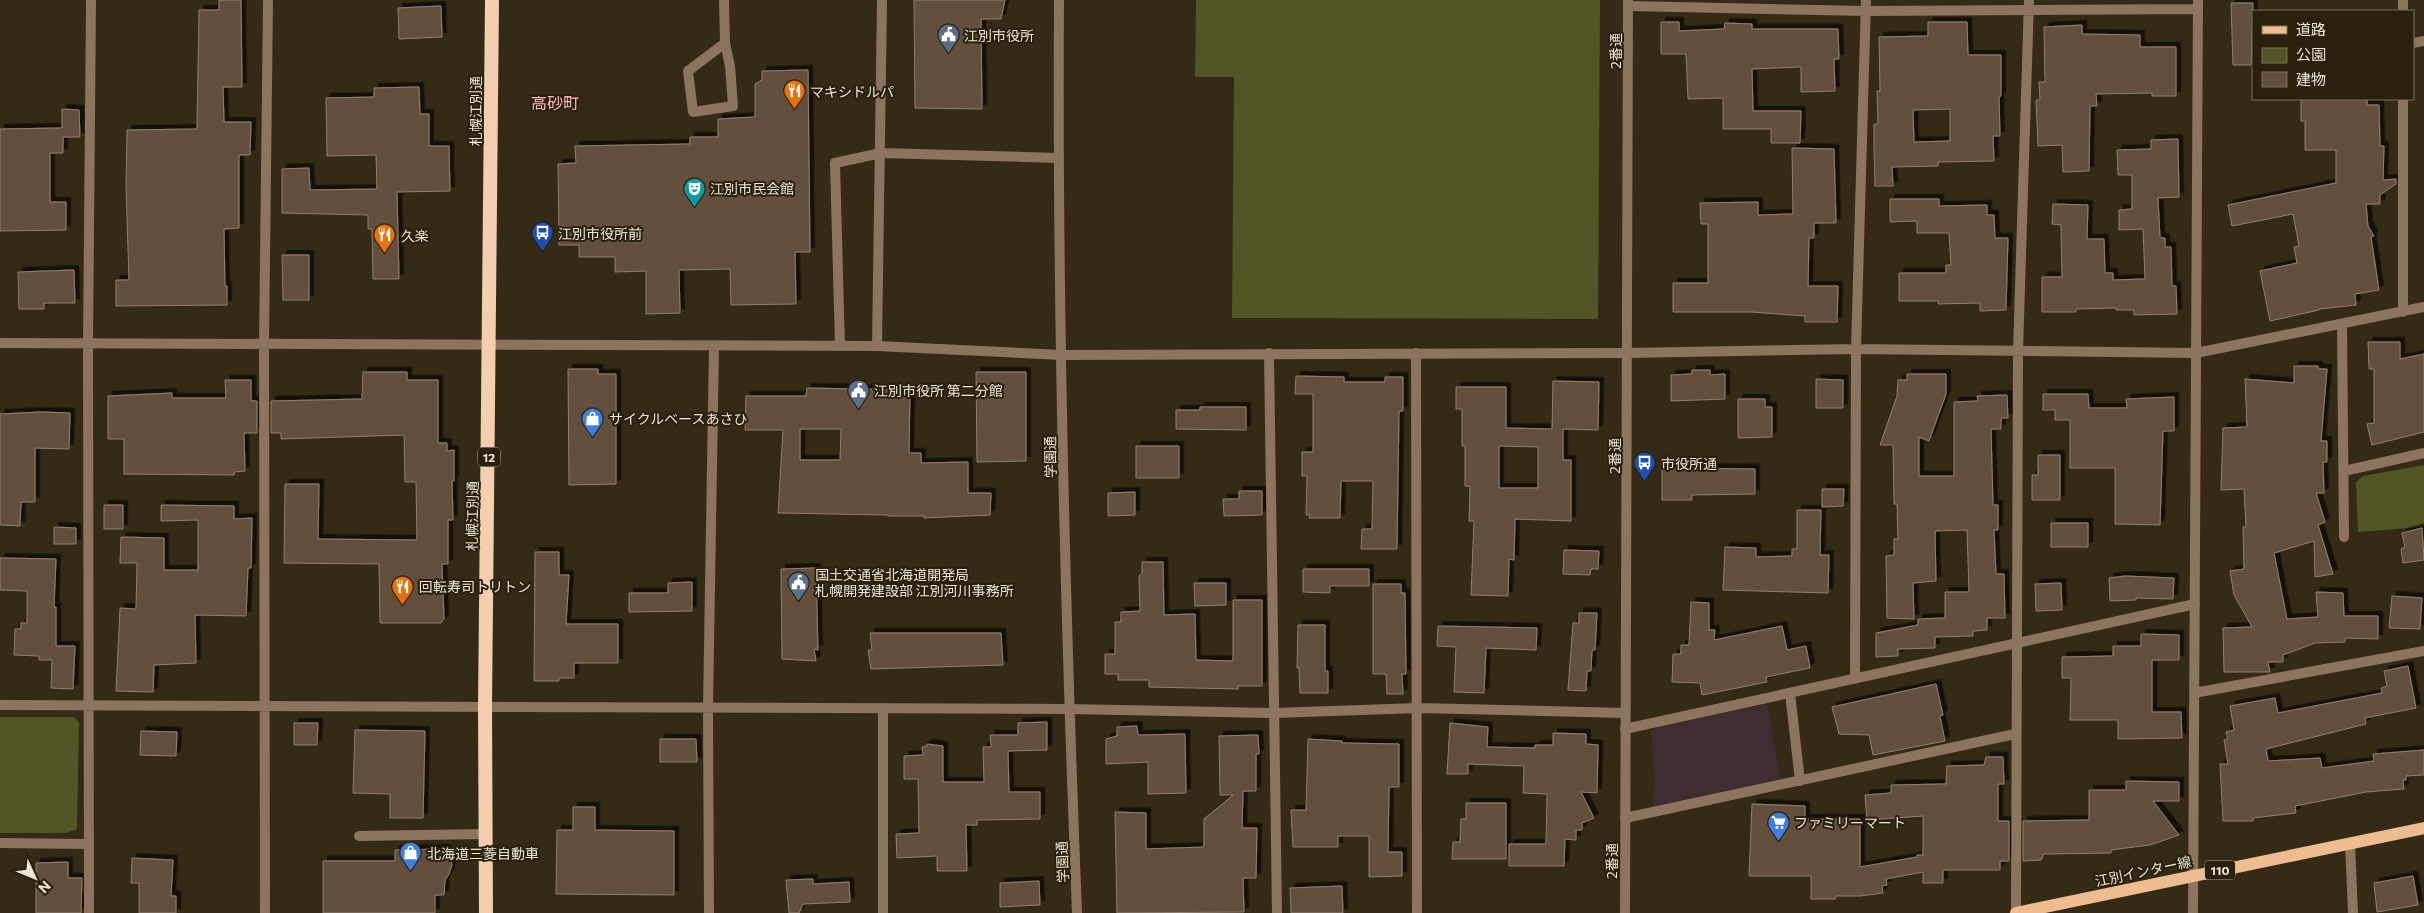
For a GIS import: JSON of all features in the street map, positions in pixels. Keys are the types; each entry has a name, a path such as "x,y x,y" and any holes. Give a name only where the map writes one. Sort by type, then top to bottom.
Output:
{"highway":[{"name":"札幌江別通","path":"486,913 485,706 492,0"}],"main road":[{"name":"江別インター線","path":"2016,913 2424,828"}],"street":[{"path":"89,913 88,344 91,0"},
{"path":"265,913 264,345 268,0"},
{"path":"724,0 725,43 730,66 733,106 694,112 688,72 725,43"},
{"path":"877,346 882,0"},
{"name":"学園通","path":"1059,0 1058,158 1069,709 1077,913"},
{"path":"1855,679 1856,349 1866,0"},
{"path":"1628,3 1866,12 2029,5 2198,5 2194,913"},
{"name":"2番通","path":"1625,913 1628,3"},
{"path":"2016,913 2015,734 2018,351 2029,5"},
{"path":"2403,100 2403,312"},
{"path":"840,346 834,163 881,152 1058,158"},
{"path":"0,343 877,346 1062,355 1628,353 1856,349 2196,353 2424,307"},
{"path":"2342,324 2344,537"},
{"path":"709,913 708,708 714,346"},
{"path":"1269,353 1277,913"},
{"path":"1416,353 1417,913"},
{"path":"2344,471 2424,453"},
{"path":"1625,729 2195,604"},
{"path":"2194,693 2424,651"},
{"path":"1790,693 1800,781"},
{"path":"0,705 1069,709 1275,713 1418,708 1625,714"},
{"path":"883,708 883,913"},
{"path":"1625,818 2015,734"},
{"path":"360,836 486,834"},
{"path":"0,843 90,844"},
{"path":"2350,843 2353,913"}],"shaded area":[{"path":"1767,704 1780,779 1653,806 1655,780 1651,731 1660,727"}],"green space":[{"path":"1196,0 1600,0 1598,319 1232,318 1234,77 1195,77"},
{"path":"2424,465 2424,527 2358,532 2356,482 2363,476"},
{"path":"0,717 74,717 79,722 77,829 66,833 0,833"}],"building":[{"path":"219,0 241,0 242,87 223,87 224,122 251,122 250,155 239,155 239,228 224,229 227,305 116,306 116,280 129,280 126,187 127,130 197,129 199,10 219,10"},
{"name":"江別市役所","path":"914,0 1005,0 1001,19 981,19 982,109 915,108"},
{"path":"2231,3 2253,3 2251,65 2233,65"},
{"path":"441,6 442,37 399,39 398,8"},
{"path":"1661,22 1679,22 1679,31 1724,29 1725,23 1752,24 1752,29 1838,29 1839,59 1834,59 1835,91 1801,92 1801,67 1752,69 1753,111 1801,111 1800,143 1771,143 1771,129 1723,129 1723,98 1688,99 1686,54 1661,54"},
{"path":"1928,22 1967,22 1968,55 2001,55 2000,136 1993,136 1994,161 1938,162 1938,166 1892,167 1893,186 1875,186 1874,124 1878,124 1877,91 1880,91 1879,37 1928,36","holes":["1950,109 1950,141 1914,142 1913,110"]},
{"path":"2082,25 2082,34 2140,35 2140,47 2176,47 2176,96 2152,96 2152,93 2096,94 2097,106 2090,106 2089,171 2063,172 2062,145 2038,146 2036,100 2040,100 2039,82 2045,82 2044,27"},
{"path":"808,70 810,252 795,252 796,304 731,305 730,269 679,270 680,313 646,314 646,271 615,272 615,257 579,257 579,245 559,245 558,164 576,163 575,146 690,144 690,137 718,137 718,119 755,117 755,84 762,80 762,71"},
{"path":"419,87 420,114 429,114 429,146 449,146 450,191 397,192 399,279 373,279 372,229 368,229 368,215 282,213 282,169 309,168 310,190 377,189 376,155 327,156 326,98 374,97 374,88"},
{"path":"2301,100 2367,100 2367,105 2379,105 2380,146 2384,146 2383,180 2396,179 2396,184 2380,195 2380,204 2366,204 2368,226 2374,236 2371,237 2379,290 2355,294 2356,305 2319,309 2270,321 2260,271 2297,263 2294,247 2299,246 2293,214 2232,226 2228,205 2336,183 2336,150 2305,150 2305,121 2301,121"},
{"path":"62,109 79,110 80,137 63,137 63,153 50,153 50,202 66,202 66,230 0,231 0,129 62,128"},
{"path":"2178,139 2179,197 2158,198 2160,238 2165,238 2165,247 2171,247 2172,286 2176,286 2177,314 2134,315 2134,310 2116,310 2116,308 2076,309 2076,312 2042,312 2042,277 2062,277 2061,225 2052,224 2053,204 2088,205 2087,239 2104,239 2105,273 2113,273 2113,280 2145,279 2143,229 2119,230 2119,210 2132,209 2132,175 2118,175 2117,150 2151,149 2151,140"},
{"path":"1792,148 1834,149 1836,223 1814,223 1814,238 1809,238 1808,286 1838,286 1837,322 1805,322 1805,316 1751,312 1673,312 1673,283 1708,283 1708,224 1701,224 1700,203 1758,202 1758,215 1793,214"},
{"path":"1890,199 1939,199 1939,206 1987,205 1987,215 1994,215 1995,238 2008,238 2006,310 1980,311 1980,303 1938,304 1939,301 1899,301 1899,273 1946,273 1946,265 1951,265 1949,233 1917,233 1917,221 1890,222"},
{"path":"282,255 309,255 309,300 283,300"},
{"path":"74,270 75,303 44,303 44,309 19,309 18,272"},
{"path":"2368,342 2400,342 2400,359 2424,354 2424,432 2372,445 2367,424 2374,423 2374,369 2369,369"},
{"path":"2294,366 2318,366 2318,369 2327,369 2321,441 2327,441 2327,462 2323,462 2324,493 2316,493 2325,522 2318,525 2333,574 2315,577 2314,541 2274,553 2287,619 2318,617 2316,592 2343,593 2344,616 2378,616 2378,639 2345,638 2345,642 2315,643 2283,655 2283,662 2268,662 2270,672 2224,672 2223,628 2252,627 2234,595 2230,571 2244,569 2243,527 2246,527 2244,489 2221,490 2223,428 2247,427 2245,379 2294,383"},
{"path":"568,369 598,369 598,374 616,374 616,484 569,485"},
{"path":"1692,370 1710,370 1710,375 1725,374 1725,399 1671,401 1671,375 1692,374"},
{"path":"363,372 407,372 407,380 438,380 438,443 447,443 447,451 454,450 454,481 452,481 453,520 448,520 448,564 442,564 444,619 441,623 380,623 379,564 284,563 285,484 319,484 318,539 417,540 416,482 405,482 404,435 281,439 281,433 271,433 271,401 362,399"},
{"path":"976,372 1026,372 1026,461 977,462"},
{"path":"1907,374 1946,374 1946,394 1929,441 1919,437 1919,476 1954,476 1954,402 1978,401 1977,396 2007,395 2008,418 2001,418 2001,429 1991,429 1993,505 1998,505 1998,530 1994,530 1996,574 2004,574 2005,618 1987,618 1987,630 1973,631 1973,636 1935,637 1935,648 1898,649 1898,656 1876,657 1876,633 1918,625 1918,619 1945,618 1945,592 1969,592 1967,530 1935,531 1936,581 1913,583 1914,619 1887,618 1886,556 1894,555 1894,539 1898,539 1897,504 1894,504 1893,445 1880,445 1897,396 1898,380 1907,380"},
{"path":"1296,376 1344,377 1344,382 1385,382 1385,377 1403,377 1403,411 1399,411 1397,549 1361,549 1362,529 1372,529 1373,481 1341,481 1340,518 1309,518 1310,515 1306,515 1307,476 1302,476 1302,452 1313,452 1313,394 1295,394"},
{"path":"1816,379 1843,380 1843,408 1816,408"},
{"path":"225,380 251,380 251,401 257,401 257,433 244,433 245,471 234,472 234,475 124,474 124,439 108,439 108,396 172,393 172,398 226,398"},
{"path":"1553,381 1599,382 1598,430 1563,429 1563,460 1571,460 1571,521 1515,519 1514,560 1509,559 1508,596 1471,595 1474,521 1469,521 1470,486 1465,486 1465,446 1462,446 1462,409 1456,409 1456,387 1506,387 1506,428 1552,429","holes":["1499,446 1538,447 1538,488 1499,488"]},
{"path":"807,388 910,390 909,453 921,453 921,463 968,462 968,493 991,493 990,515 924,518 924,516 778,513 783,430 745,430 746,396 806,396","holes":["800,429 841,429 840,460 800,460"]},
{"path":"2043,394 2088,394 2089,408 2127,408 2126,399 2174,397 2174,431 2163,431 2160,525 2115,524 2115,468 2070,468 2070,420 2055,420 2055,410 2043,410"},
{"path":"1738,399 1765,399 1765,407 1772,407 1772,437 1738,438"},
{"path":"1200,407 1246,407 1246,430 1176,429 1176,410 1200,410"},
{"path":"70,413 69,449 35,448 35,502 21,502 20,526 0,525 0,414"},
{"path":"1136,446 1179,446 1179,478 1136,478"},
{"path":"2038,455 2060,455 2060,500 2032,500 2032,475 2038,475"},
{"path":"1662,468 1755,469 1755,494 1692,495 1692,500 1662,500"},
{"path":"1822,489 1844,489 1843,506 1822,507"},
{"path":"1239,491 1262,491 1262,515 1224,516 1223,499 1239,499"},
{"path":"1135,492 1135,515 1108,516 1108,493"},
{"path":"104,505 123,505 123,529 104,529"},
{"path":"161,505 234,506 234,519 252,518 251,568 248,568 246,616 195,615 196,663 154,665 153,692 116,691 120,608 136,609 137,563 120,563 121,537 164,538 164,570 198,570 198,520 161,521"},
{"path":"1797,510 1821,510 1820,555 1829,555 1828,593 1723,590 1725,547 1756,548 1756,557 1792,556 1792,549 1797,549"},
{"path":"2051,523 2088,523 2088,547 2051,547"},
{"path":"54,527 76,528 76,544 54,544"},
{"path":"2422,528 2424,560 2403,563 2401,549 2405,547 2402,533"},
{"path":"1564,550 1599,551 1598,569 1591,569 1590,575 1563,574"},
{"path":"535,552 559,552 559,575 569,575 566,624 618,624 618,663 574,663 574,678 559,678 559,681 534,681"},
{"path":"0,558 56,559 54,607 56,607 56,646 75,646 73,689 51,688 52,660 39,660 39,656 14,655 15,629 21,629 21,623 27,623 27,591 0,590"},
{"path":"1142,562 1163,562 1164,615 1195,614 1196,660 1233,661 1233,600 1262,600 1262,686 1238,686 1238,689 1149,687 1149,680 1118,680 1118,674 1105,674 1105,654 1115,654 1115,622 1121,622 1121,612 1140,611 1139,576 1142,573"},
{"path":"816,568 818,650 814,649 816,661 782,659 781,569"},
{"path":"1303,569 1369,569 1369,586 1330,586 1330,593 1303,592"},
{"path":"2125,576 2174,578 2173,599 2136,598 2136,600 2110,601 2109,578"},
{"path":"692,582 692,611 629,612 629,593 668,593 668,583"},
{"path":"1194,583 1226,583 1226,605 1195,606"},
{"path":"2061,583 2062,610 2036,611 2035,584"},
{"path":"1373,584 1401,584 1401,593 1405,593 1406,674 1402,674 1403,694 1387,694 1386,674 1373,674"},
{"path":"2392,596 2422,598 2420,629 2389,628"},
{"path":"1691,602 1709,603 1709,630 1715,630 1714,640 1782,626 1787,650 1806,646 1810,668 1766,677 1767,682 1702,695 1700,683 1672,682 1673,654 1681,654 1681,645 1689,645"},
{"path":"1579,613 1597,613 1595,650 1592,650 1591,671 1587,671 1586,691 1568,690 1573,623 1579,623"},
{"path":"1298,625 1325,625 1325,671 1328,671 1328,693 1300,693 1299,668 1297,668"},
{"path":"1438,626 1537,628 1536,650 1486,648 1484,693 1454,692 1456,647 1437,646"},
{"path":"870,633 1001,633 1003,665 871,669 868,650 872,650"},
{"path":"2141,634 2179,635 2179,660 2152,660 2152,712 2181,712 2182,738 2118,739 2118,720 2070,720 2071,678 2062,678 2062,657 2113,656 2113,646 2141,646"},
{"path":"2408,666 2416,708 2365,718 2366,724 2266,749 2268,761 2320,758 2322,768 2374,761 2373,754 2424,750 2424,775 2406,776 2406,780 2403,780 2404,789 2366,792 2295,806 2296,813 2253,818 2253,821 2223,821 2220,764 2228,764 2224,740 2228,739 2226,732 2234,730 2230,706 2275,698 2278,713 2382,693 2381,688 2387,686 2384,671"},
{"path":"1936,684 1943,715 1940,716 1945,741 1873,755 1869,735 1839,734 1832,707"},
{"path":"1047,722 1047,750 1008,751 1009,792 1040,792 1040,819 977,820 977,825 966,825 967,871 937,871 937,856 897,858 896,834 919,833 918,779 904,779 904,756 923,755 922,747 927,746 927,744 943,746 943,782 984,782 983,747 991,747 990,735 1018,735 1018,723"},
{"path":"294,723 318,723 317,745 294,745"},
{"path":"1450,723 1488,727 1487,747 1535,748 1535,745 1553,745 1553,733 1586,734 1586,744 1598,745 1597,793 1581,792 1594,818 1582,823 1582,830 1576,830 1576,840 1565,839 1564,866 1509,866 1509,844 1546,844 1547,794 1523,793 1524,766 1468,764 1468,774 1447,774"},
{"path":"1137,726 1138,735 1185,734 1186,793 1148,794 1148,762 1106,764 1106,739 1117,736 1117,727"},
{"path":"355,730 425,731 423,818 390,818 390,794 353,793"},
{"path":"141,731 177,732 176,756 140,755"},
{"path":"1258,735 1259,754 1256,754 1256,791 1243,791 1242,828 1257,828 1256,878 1243,878 1244,912 1117,913 1115,812 1146,813 1146,849 1204,847 1204,819 1233,795 1220,795 1219,736"},
{"path":"660,739 696,739 697,762 660,762"},
{"path":"1308,739 1342,741 1342,743 1399,744 1399,787 1389,787 1388,852 1402,852 1402,876 1369,877 1369,836 1338,836 1338,847 1293,847 1291,810 1306,810"},
{"path":"1986,757 2003,757 2004,784 1998,784 1998,821 2009,821 2009,861 2000,861 2000,870 1943,870 1943,883 1923,883 1923,872 1886,879 1887,885 1882,886 1883,893 1860,896 1836,896 1835,899 1811,899 1811,876 1749,876 1752,804 1805,806 1805,819 1860,819 1860,867 1917,857 1917,855 1923,855 1923,816 1867,820 1865,795 1891,793 1891,785 1946,784 1947,766 1984,765"},
{"path":"2126,781 2179,782 2179,801 2153,801 2179,835 2150,845 2111,850 2111,853 2044,854 2041,860 2023,861 2023,821 2089,820 2089,790 2126,790"},
{"path":"1466,803 1506,803 1506,859 1452,859 1453,842 1460,842 1461,819 1466,819"},
{"path":"573,807 595,807 595,830 674,831 674,895 556,894 557,830 573,830"},
{"path":"445,849 450,855 452,865 445,880 444,895 435,895 435,913 323,913 323,861 395,861 395,850"},
{"path":"132,858 173,860 171,896 176,896 176,913 139,913 139,883 131,883"},
{"path":"68,862 68,878 82,878 81,913 36,913 36,863"},
{"path":"2413,876 2418,905 2377,912 2374,883"},
{"path":"813,879 813,884 849,882 850,902 803,904 799,913 789,913 786,880"},
{"path":"1039,881 1040,905 1000,907 1000,883"},
{"path":"1342,886 1343,913 1291,913 1290,888"}],"place":[{"name":"江別市役所","path":"948,54"},
{"name":"マキシドルパ","path":"794,110"},
{"name":"江別市民会館","path":"694,207"},
{"name":"江別市役所前","path":"542,252"},
{"name":"久楽","path":"385,254"},
{"name":"江別市役所 第二分館","path":"858,409"},
{"name":"サイクルベースあさひ","path":"593,437"},
{"name":"市役所通","path":"1645,482"},
{"name":"国土交通省北海道開発局 札幌開発建設部 江別河川事務所","path":"799,601"},
{"name":"回転寿司トリトン","path":"403,605"},
{"name":"ファミリーマート","path":"1778,841"},
{"name":"北海道三菱自動車","path":"411,872"}],"district":[{"name":"高砂町","path":"555,102"}]}
